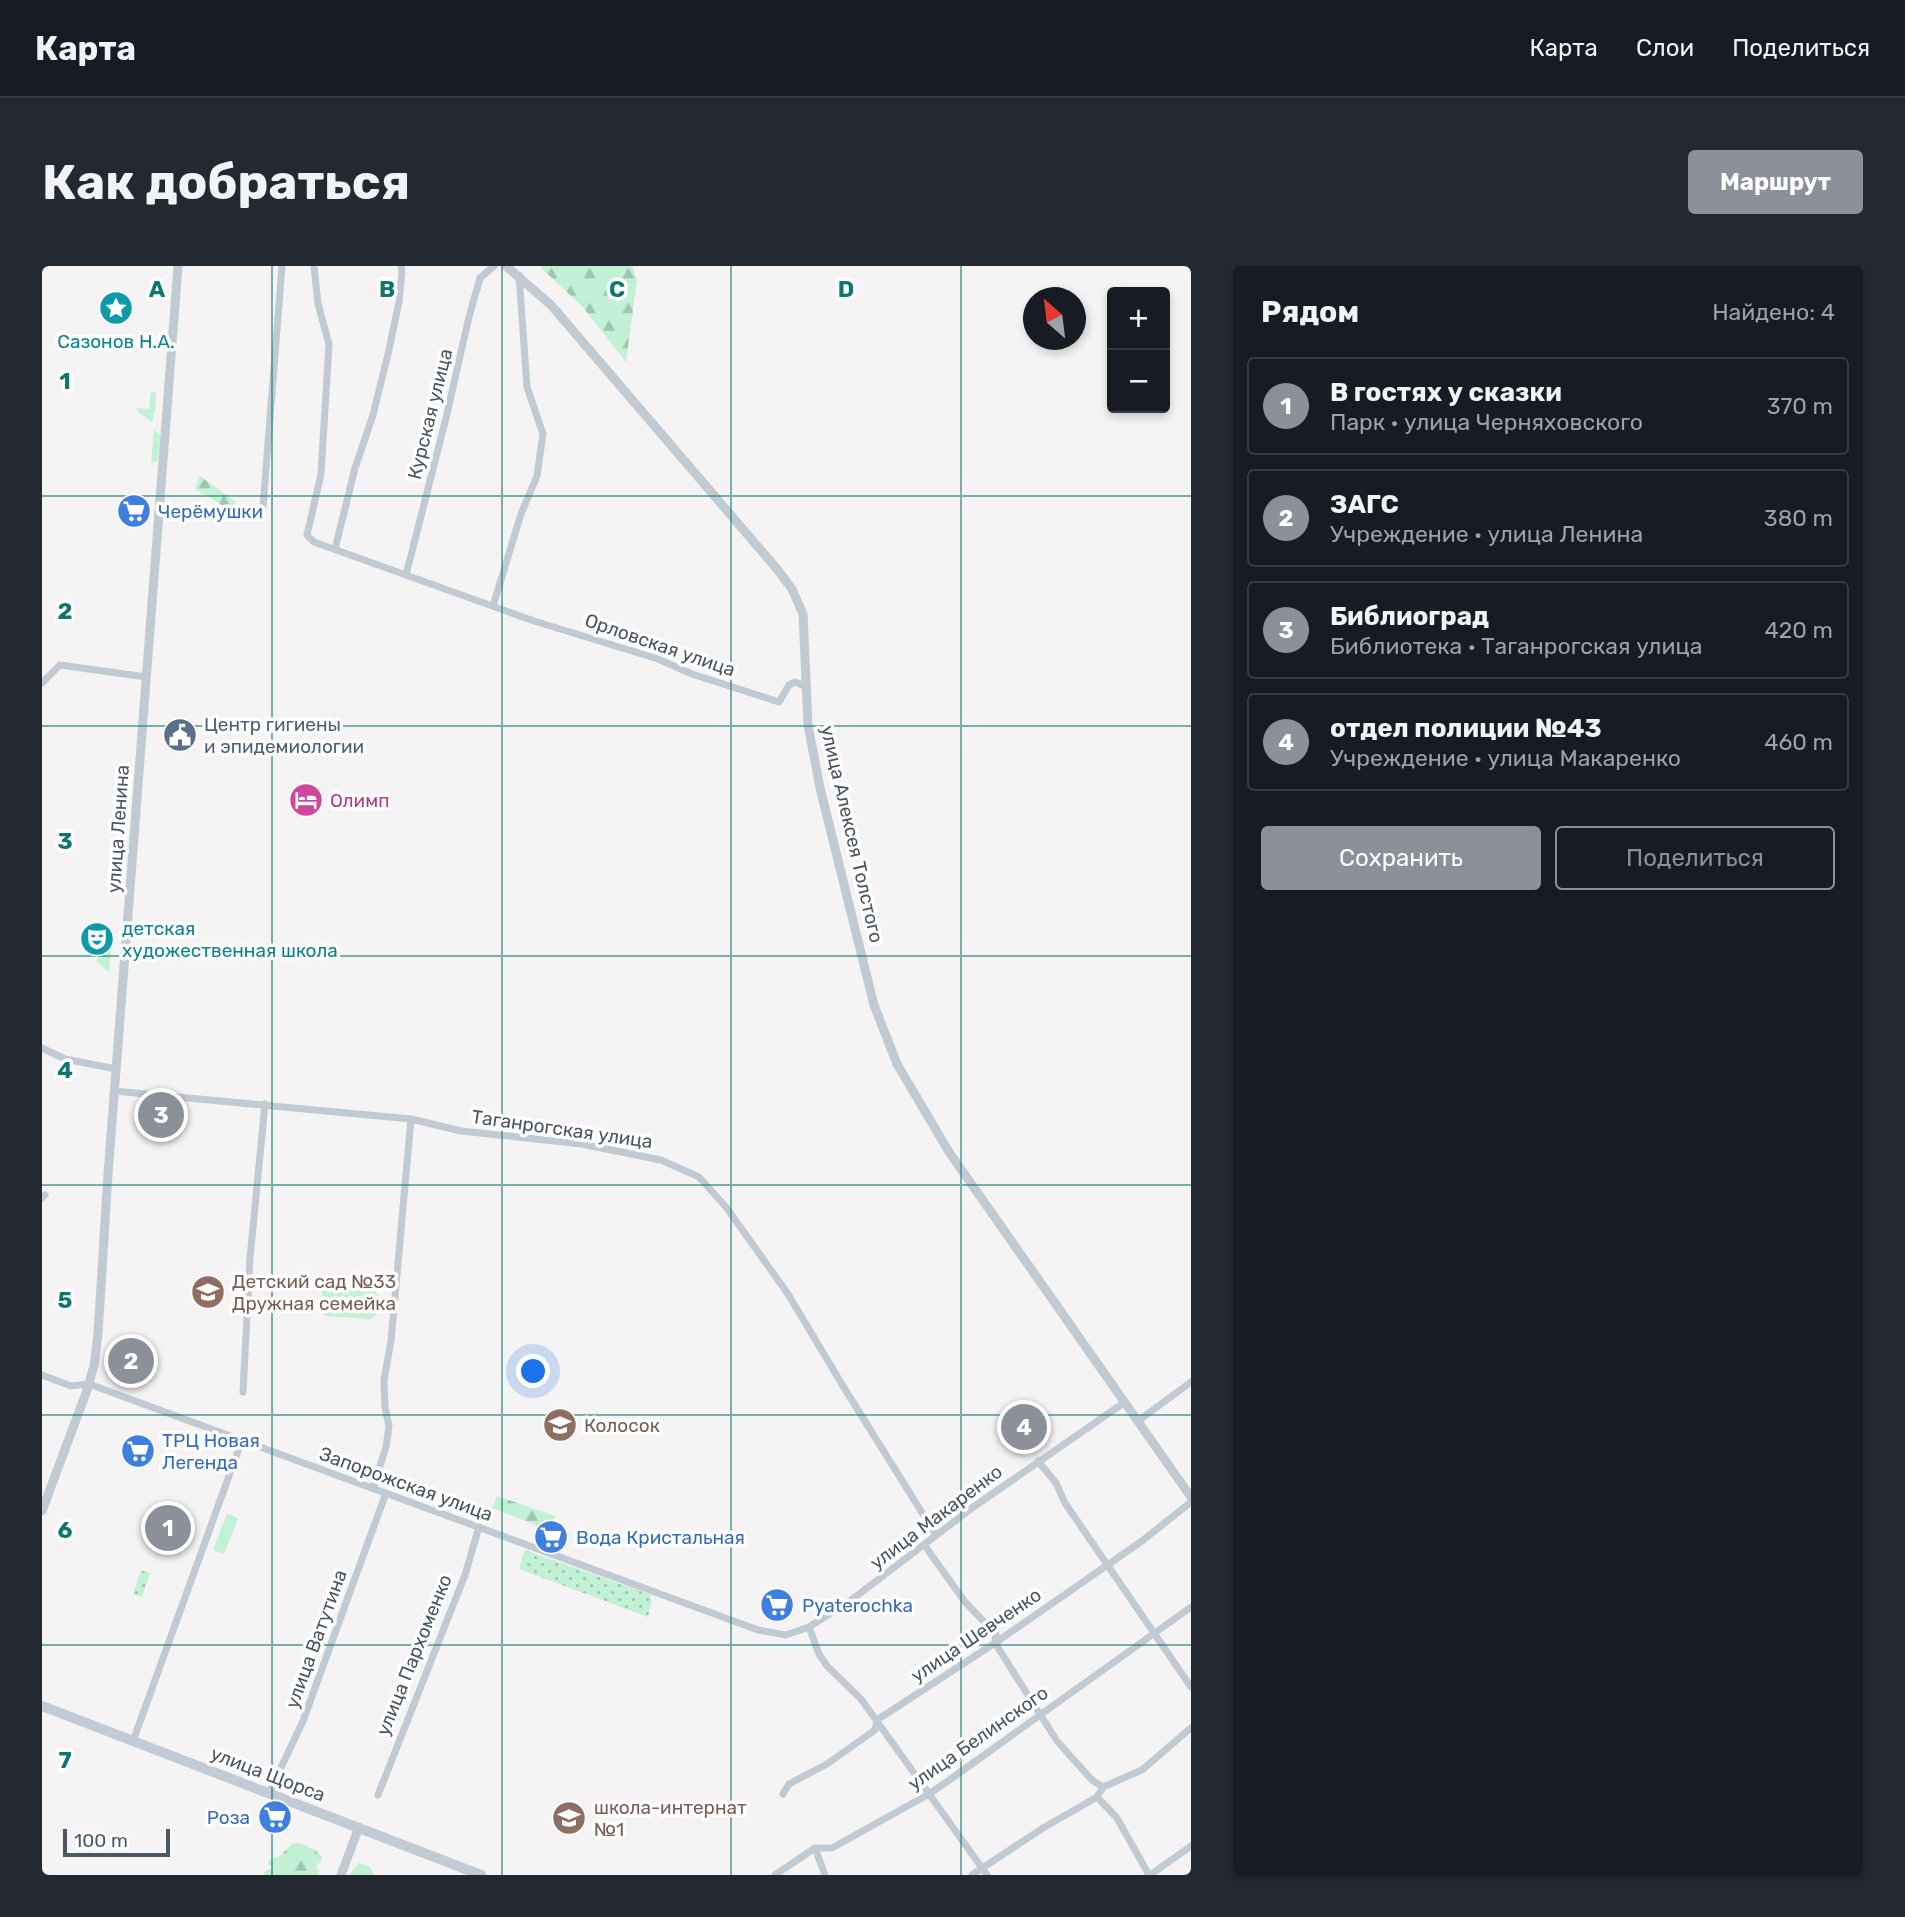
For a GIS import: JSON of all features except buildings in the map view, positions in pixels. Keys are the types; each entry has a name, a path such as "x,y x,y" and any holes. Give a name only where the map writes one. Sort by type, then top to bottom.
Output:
{"main road":[{"name":"улица Щорса","path":"42,1706 481,1875"}],"street":[{"name":"улица Ленина","path":"42,1511 89,1384 98,1334 114,1091 178,266"},
{"path":"263,507 282,266"},
{"name":"Орловская улица","path":"314,266 318,304 329,344 321,474 307,535 314,542 492,606 658,659 692,674 779,702 789,685 795,682 807,687"},
{"path":"335,549 388,354 401,285 401,266"},
{"name":"Курская улица","path":"405,575 476,291 480,278 494,266"},
{"name":"улица Алексея Толстого","path":"506,266 551,305 792,589 803,614 810,737 874,1005 897,1064 949,1152 1191,1499"},
{"path":"492,606 521,514 537,476 543,434 527,387 519,275"},
{"path":"42,683 61,665 146,677"},
{"path":"42,1048 65,1059 116,1069"},
{"name":"Таганрогская улица","path":"114,1091 411,1119 461,1130 581,1144 661,1160 699,1177 726,1207 789,1294 936,1535"},
{"path":"243,1392 250,1258 265,1104"},
{"path":"373,1488 386,1447 389,1426 384,1380 391,1341 411,1119"},
{"name":"Запорожская улица","path":"42,1374 71,1386 89,1384 758,1630"},
{"path":"1138,1420 1191,1382"},
{"name":"улица Макаренко","path":"758,1630 786,1635 809,1627 854,1598 1038,1461 1125,1402"},
{"path":"133,1741 242,1440"},
{"path":"1038,1461 1056,1483 1065,1503 1191,1687"},
{"name":"улица Ватутина","path":"269,1793 303,1721 386,1493"},
{"name":"улица Шевченко","path":"783,1794 789,1784 827,1764 875,1730 877,1720 995,1643 1142,1541 1191,1499"},
{"name":"улица Пархоменко","path":"378,1795 465,1575 479,1527"},
{"path":"925,1546 965,1602 996,1634 995,1643 1057,1741 1092,1780 1103,1787"},
{"name":"улица Белинского","path":"775,1875 815,1849 832,1848 929,1794 1191,1607"},
{"path":"809,1627 819,1654 827,1666 861,1699 984,1872"},
{"path":"972,1875 984,1872 1043,1828 1097,1797 1103,1787 1142,1770 1191,1728"},
{"path":"1097,1797 1117,1818 1149,1875 1191,1846"},
{"path":"341,1875 359,1827"},
{"path":"815,1849 825,1875"}],"green space":[{"path":"539,266 632,266 637,280 626,362 582,306"},
{"path":"151,392 156,392 152,422 137,411 137,408 149,409"},
{"path":"154,429 160,436 158,461 151,463"},
{"path":"200,476 236,502 230,510 195,489"},
{"path":"111,951 109,972 97,962 98,954"},
{"path":"327,1287 374,1290 377,1294 376,1315 370,1319 325,1316 321,1311 322,1290"},
{"path":"497,1496 555,1516 549,1530 492,1508"},
{"path":"227,1514 238,1518 224,1554 213,1550"},
{"path":"525,1550 649,1594 652,1601 648,1617 519,1569"},
{"path":"141,1570 150,1573 142,1597 133,1594"},
{"path":"300,1843 315,1850 323,1858 316,1867 319,1872 317,1875 264,1875 272,1867 268,1864 269,1860 280,1856 292,1844"},
{"path":"359,1863 369,1866 374,1875 349,1875"}],"place":[{"name":"Сазонов Н.А.","path":"116,308"},
{"name":"Черёмушки","path":"134,511"},
{"name":"Центр гигиены и эпидемиологии","path":"180,735"},
{"name":"Олимп","path":"306,800"},
{"name":"детская художественная школа","path":"97,939"},
{"name":"Библиоград","path":"161,1115"},
{"name":"Детский сад №33 Дружная семейка","path":"208,1292"},
{"name":"ЗАГС","path":"131,1361"},
{"name":"Колосок","path":"560,1425"},
{"name":"отдел полиции №43","path":"1024,1427"},
{"name":"ТРЦ Новая Легенда","path":"138,1451"},
{"name":"В гостях у сказки","path":"168,1528"},
{"name":"Вода Кристальная","path":"551,1537"},
{"name":"Pyaterochka","path":"777,1605"},
{"name":"Роза","path":"275,1817"},
{"name":"школа-интернат №1","path":"569,1818"}]}
